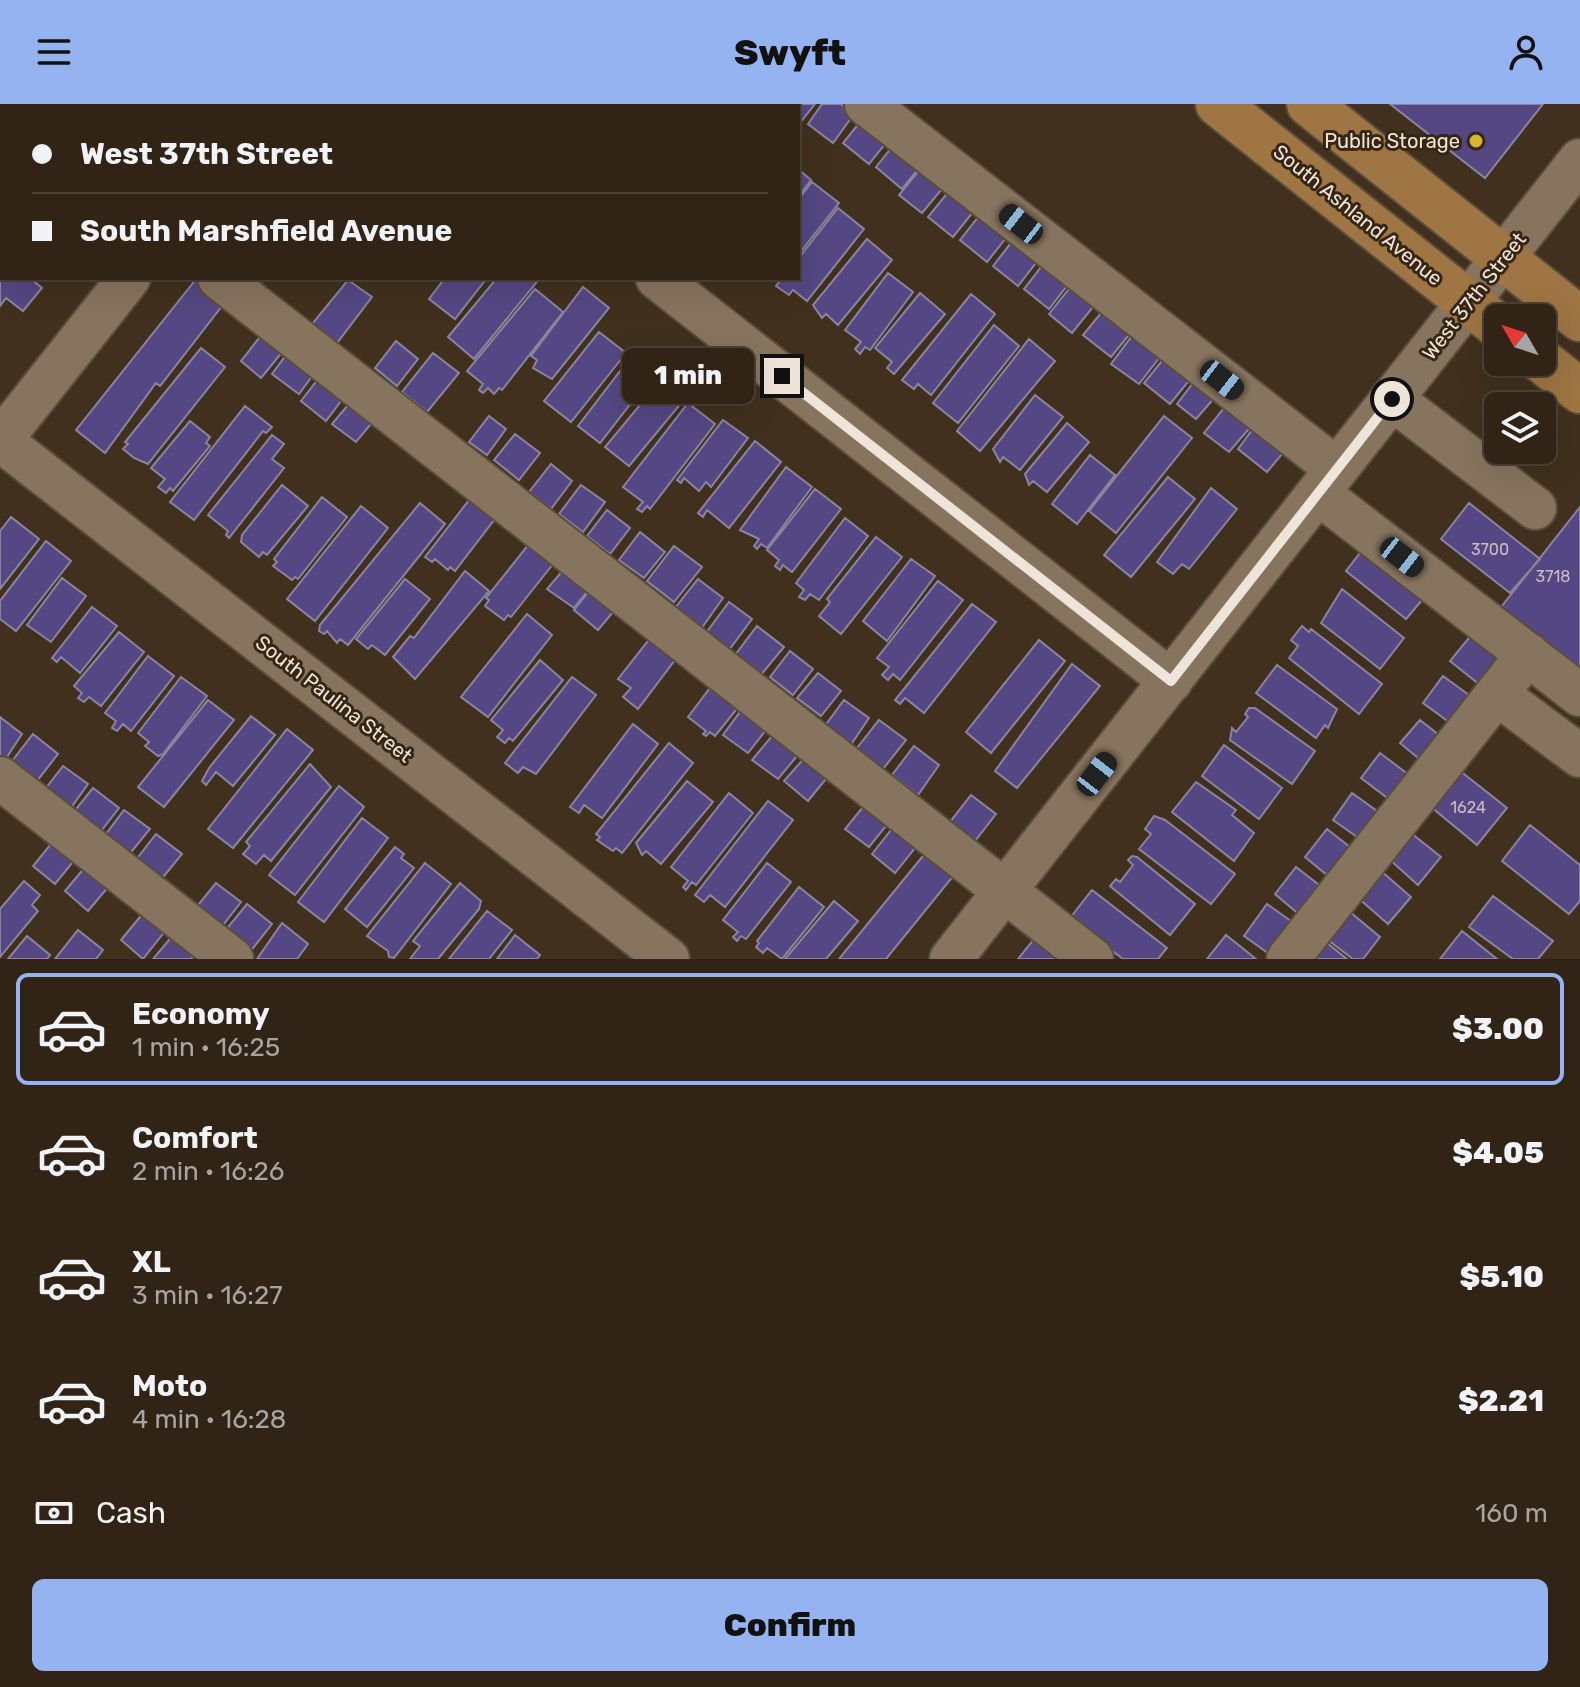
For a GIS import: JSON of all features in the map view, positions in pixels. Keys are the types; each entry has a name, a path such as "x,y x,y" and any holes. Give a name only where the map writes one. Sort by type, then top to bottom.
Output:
{"main road":[{"name":"South Ashland Avenue","path":"1218,104 1483,314"},
{"path":"1309,104 1580,319"},
{"path":"1556,372 1580,391"}],"street":[{"path":"866,104 1327,481 1580,695"},
{"name":"West 37th Street","path":"951,959 1392,399 1483,314 1503,258 1580,160"},
{"path":"0,440 127,280"},
{"path":"222,280 1092,959"},
{"path":"660,280 1171,681"},
{"path":"1392,399 1535,508"},
{"name":"South Paulina Street","path":"0,440 668,959"},
{"path":"1288,959 1528,654"},
{"path":"1497,694 1580,756"},
{"path":"0,778 232,959"}],"building":[{"path":"800,104 815,104 800,123"},
{"path":"822,104 841,104 854,114 833,143 808,124"},
{"name":"Public Storage","path":"1390,104 1543,104 1485,178"},
{"path":"864,117 889,139 869,164 843,143"},
{"path":"896,142 923,163 902,189 876,167"},
{"path":"929,158 952,177 922,213 899,195"},
{"path":"800,171 811,180 800,194"},
{"path":"957,181 982,201 953,237 928,217"},
{"path":"812,182 839,203 800,252 800,197"},
{"path":"838,208 864,229 807,301 793,290 789,295 776,286 780,280 800,280 800,256"},
{"path":"983,211 1010,233 987,262 960,240"},
{"path":"867,239 892,260 838,325 826,314 822,318 813,305"},
{"path":"1014,239 1039,259 1018,286 993,266"},
{"path":"1045,262 1070,282 1049,309 1024,289"},
{"path":"888,273 913,292 870,350 865,347 860,354 855,349 861,342 845,330"},
{"path":"0,280 32,280 42,288 23,311 6,298 0,306"},
{"path":"195,280 208,280 229,297 160,386 156,383 105,453 76,430"},
{"path":"348,280 372,297 337,343 312,324"},
{"path":"443,280 485,280 455,319 429,299"},
{"path":"495,280 538,280 474,359 448,337"},
{"path":"583,287 609,308 552,379 533,368 537,360 531,356"},
{"path":"535,289 563,312 502,390 499,388 494,394 488,388 483,393 479,390 483,384 467,371"},
{"path":"1069,289 1093,307 1072,333 1049,314"},
{"path":"920,293 945,314 894,374 887,368 892,362 875,348"},
{"path":"971,294 995,314 931,395 918,384 914,389 902,380"},
{"path":"1105,308 1133,330 1111,357 1083,335"},
{"path":"994,325 1019,346 958,423 933,403"},
{"path":"599,332 626,353 571,422 544,401"},
{"path":"1135,332 1163,353 1139,384 1111,364"},
{"path":"263,333 284,350 261,378 241,361"},
{"path":"1029,339 1055,361 980,451 957,431"},
{"path":"396,341 418,359 397,386 375,368"},
{"path":"201,348 225,367 148,464 134,458 123,449 128,444 125,442"},
{"path":"289,351 316,371 299,394 272,374"},
{"path":"433,353 459,373 427,412 402,392"},
{"path":"1166,356 1192,377 1170,404 1144,383"},
{"path":"630,358 653,375 600,443 578,426"},
{"path":"322,374 347,393 326,421 301,401"},
{"path":"1196,379 1216,396 1196,419 1177,404"},
{"path":"659,382 683,401 629,466 605,447"},
{"path":"1035,395 1063,417 1020,470 1003,457 1000,462 993,449"},
{"path":"353,399 376,418 356,442 332,424"},
{"path":"688,403 715,424 650,509 647,506 642,512 637,509 643,502 623,487"},
{"path":"1228,403 1253,424 1229,452 1204,433"},
{"path":"245,406 272,427 266,433 263,431 194,520 170,502"},
{"path":"489,416 506,429 487,455 469,442"},
{"path":"1164,416 1192,438 1116,533 1089,511"},
{"path":"723,420 748,438 711,487 706,482 699,491 684,478 681,483 677,480"},
{"path":"190,421 210,437 206,443 210,446 173,491 170,488 166,493 158,487 165,479 151,468"},
{"path":"1258,422 1288,447 1267,472 1238,449"},
{"path":"1067,423 1089,442 1047,492 1033,481 1029,485 1025,474"},
{"path":"515,434 540,453 519,480 494,460"},
{"path":"272,435 284,444 272,459 284,468 229,538 226,535 228,531 208,515"},
{"path":"755,441 781,462 729,528 707,510 703,517 698,513"},
{"path":"1090,455 1115,475 1077,524 1052,504"},
{"path":"551,464 572,481 551,509 529,492"},
{"path":"786,467 812,487 767,548 761,544 757,549 754,546 759,539 740,530"},
{"path":"1168,477 1195,499 1131,577 1104,555"},
{"path":"282,485 308,506 267,555 263,552 259,557 241,542 242,535"},
{"path":"581,485 605,502 583,532 559,514"},
{"path":"1211,488 1237,509 1189,569 1182,564 1173,574 1157,562"},
{"path":"815,489 841,509 792,572 783,565 780,570 775,566 779,560 767,550"},
{"path":"476,491 501,511 455,571 450,567 448,570 435,559 432,562 425,557"},
{"path":"322,497 347,517 298,579 295,577 292,580 273,566 277,562 274,559"},
{"path":"420,503 445,524 348,645 340,639 337,643 327,631 324,634 319,631 320,625"},
{"path":"1469,503 1540,559 1510,593 1441,539"},
{"path":"361,506 388,528 315,621 287,599"},
{"path":"1580,507 1580,676 1498,611"},
{"path":"607,510 630,528 610,554 587,536"},
{"path":"11,517 39,539 0,589 0,531"},
{"path":"845,518 868,536 819,600 810,594 805,600 799,597 804,590 796,583"},
{"path":"640,532 665,552 644,578 619,560"},
{"path":"876,537 902,557 841,634 819,616 830,602 827,599"},
{"path":"533,539 557,559 511,617 508,615 504,620 485,606 489,600 486,598"},
{"path":"46,541 71,561 16,631 0,619 0,601"},
{"path":"1367,544 1428,593 1406,619 1346,571"},
{"path":"674,546 702,567 674,602 647,581"},
{"path":"911,559 935,576 887,641 863,621"},
{"path":"570,562 595,582 574,608 547,589"},
{"path":"465,571 489,591 415,679 393,657 410,636 414,638"},
{"path":"62,578 86,596 51,642 27,625"},
{"path":"405,579 430,599 385,655 372,645 368,649 356,639"},
{"path":"698,579 723,598 701,629 675,608"},
{"path":"938,581 963,600 900,680 893,674 888,680 882,675 889,667 877,658"},
{"path":"594,585 618,606 598,630 574,610"},
{"path":"1342,589 1404,638 1380,669 1321,623"},
{"path":"729,602 752,619 729,650 706,633"},
{"path":"972,604 996,622 924,713 905,698 900,704 895,700"},
{"path":"92,607 117,626 80,673 61,657 57,662 52,658"},
{"path":"527,614 552,635 488,717 461,697"},
{"path":"757,626 784,647 760,676 735,655"},
{"path":"1302,626 1309,632 1311,629 1382,684 1359,714 1289,658 1298,646 1291,640"},
{"path":"119,632 144,652 101,706 89,697 84,702 78,698 82,693 74,686"},
{"path":"655,632 681,652 638,709 623,697 631,688 618,679"},
{"path":"1473,633 1507,660 1485,689 1450,661"},
{"path":"1039,640 1065,661 991,753 966,732"},
{"path":"790,651 813,669 793,695 770,677"},
{"path":"148,656 174,676 131,731 123,724 117,731 112,728 116,721 105,713"},
{"path":"540,660 563,680 513,741 509,738 505,743 497,737 503,730 491,720"},
{"path":"1072,664 1100,686 1017,788 995,771"},
{"path":"1277,665 1337,709 1328,728 1325,725 1316,738 1256,693"},
{"path":"818,673 841,691 821,716 797,698"},
{"path":"1443,676 1473,698 1453,725 1423,703"},
{"path":"181,677 207,696 163,754 158,756 145,746 149,742 138,733"},
{"path":"572,677 596,695 536,774 523,767 518,773 505,763"},
{"path":"713,684 740,705 715,736 710,732 706,736 703,734 706,731 688,717"},
{"path":"208,700 234,720 164,807 138,787"},
{"path":"844,700 869,718 850,746 824,727"},
{"path":"745,705 770,725 748,753 723,735"},
{"path":"1249,708 1255,708 1315,751 1292,784 1230,740 1232,728 1236,732 1248,717 1245,714"},
{"path":"251,716 275,735 233,786 216,772 206,785 202,781 209,768"},
{"path":"0,717 22,734 3,763 0,760"},
{"path":"879,720 906,740 883,769 857,748"},
{"path":"1420,720 1444,739 1424,763 1400,743"},
{"path":"633,724 658,744 602,818 584,805 579,813 570,807"},
{"path":"287,729 313,750 233,848 208,829"},
{"path":"777,730 802,750 778,779 752,760"},
{"path":"33,734 58,754 37,781 12,761"},
{"path":"669,743 693,763 622,853 616,848 613,851 597,840 600,837 596,834"},
{"path":"1224,745 1282,788 1259,819 1202,776"},
{"path":"914,746 939,765 918,795 892,775"},
{"path":"1380,753 1413,778 1394,803 1361,778"},
{"path":"807,755 830,774 808,801 784,781"},
{"path":"310,764 331,787 271,861 264,855 256,864 243,854 250,846 246,842"},
{"path":"63,766 88,784 68,812 42,793"},
{"path":"1459,770 1507,808 1477,845 1430,806"},
{"path":"687,781 713,802 661,864 646,851 642,855 636,843"},
{"path":"1196,782 1236,810 1232,815 1254,833 1234,861 1172,812"},
{"path":"339,786 364,807 295,895 269,875"},
{"path":"93,788 119,808 98,835 72,814"},
{"path":"729,793 753,813 696,885 692,882 686,890 683,887 688,881 671,867"},
{"path":"1352,793 1384,816 1364,842 1333,820"},
{"path":"971,795 996,814 975,841 950,822"},
{"path":"768,801 793,820 725,907 710,895 704,902 695,895"},
{"path":"867,802 890,821 869,847 845,829"},
{"path":"124,810 150,829 127,857 103,838"},
{"path":"1154,816 1165,820 1235,874 1211,904 1139,849 1151,834 1145,829"},
{"path":"362,818 388,838 324,922 298,902"},
{"path":"895,825 919,843 895,873 872,854"},
{"path":"1530,825 1580,865 1580,901 1569,914 1502,861"},
{"path":"1327,829 1355,851 1333,880 1305,857"},
{"path":"1411,833 1441,857 1418,885 1390,860"},
{"path":"156,834 182,854 160,881 135,861"},
{"path":"55,839 77,857 55,884 33,866"},
{"path":"931,846 959,869 886,959 839,959"},
{"path":"395,847 404,854 401,858 414,868 367,927 345,909"},
{"path":"1132,856 1195,904 1170,935 1110,886 1116,879 1120,882 1133,865 1128,860"},
{"path":"425,863 451,884 394,958 389,957 388,951 367,936"},
{"path":"767,863 791,882 746,939 741,936 737,941 733,937 738,932 723,920"},
{"path":"86,866 109,886 88,911 65,891"},
{"path":"1296,867 1323,888 1301,916 1275,894"},
{"path":"1380,870 1411,897 1388,924 1357,897"},
{"path":"24,881 40,895 32,905 38,911 0,957 0,909"},
{"path":"216,883 241,902 220,929 194,910"},
{"path":"460,883 481,901 479,909 438,959 410,959 420,946 413,941"},
{"path":"799,887 824,907 782,959 767,948 763,953 756,947 757,941"},
{"path":"1092,890 1167,948 1158,959 1123,959 1070,918"},
{"path":"1493,896 1553,941 1538,959 1513,959 1469,927"},
{"path":"834,901 858,921 826,959 785,959"},
{"path":"247,904 272,924 250,952 224,932"},
{"path":"1267,904 1295,924 1272,956 1244,936"},
{"path":"487,911 512,930 489,959 449,959"},
{"path":"144,912 166,930 143,959 121,940"},
{"path":"1350,912 1380,937 1363,959 1353,959 1328,940"},
{"path":"282,923 308,944 297,959 257,959"},
{"path":"78,930 103,950 96,959 55,959"},
{"path":"1462,931 1497,959 1440,959"},
{"path":"175,933 197,952 191,959 153,959"},
{"path":"1039,933 1069,959 1018,959"},
{"path":"515,935 540,955 537,959 497,959"},
{"path":"1226,935 1256,959 1207,959"},
{"path":"27,936 50,955 47,959 8,959"},
{"path":"1322,939 1347,959 1306,959"}],"place":[{"name":"Public Storage","path":"1476,141"}],"route":[{"path":"782,376 1171,681 1392,399"}]}
